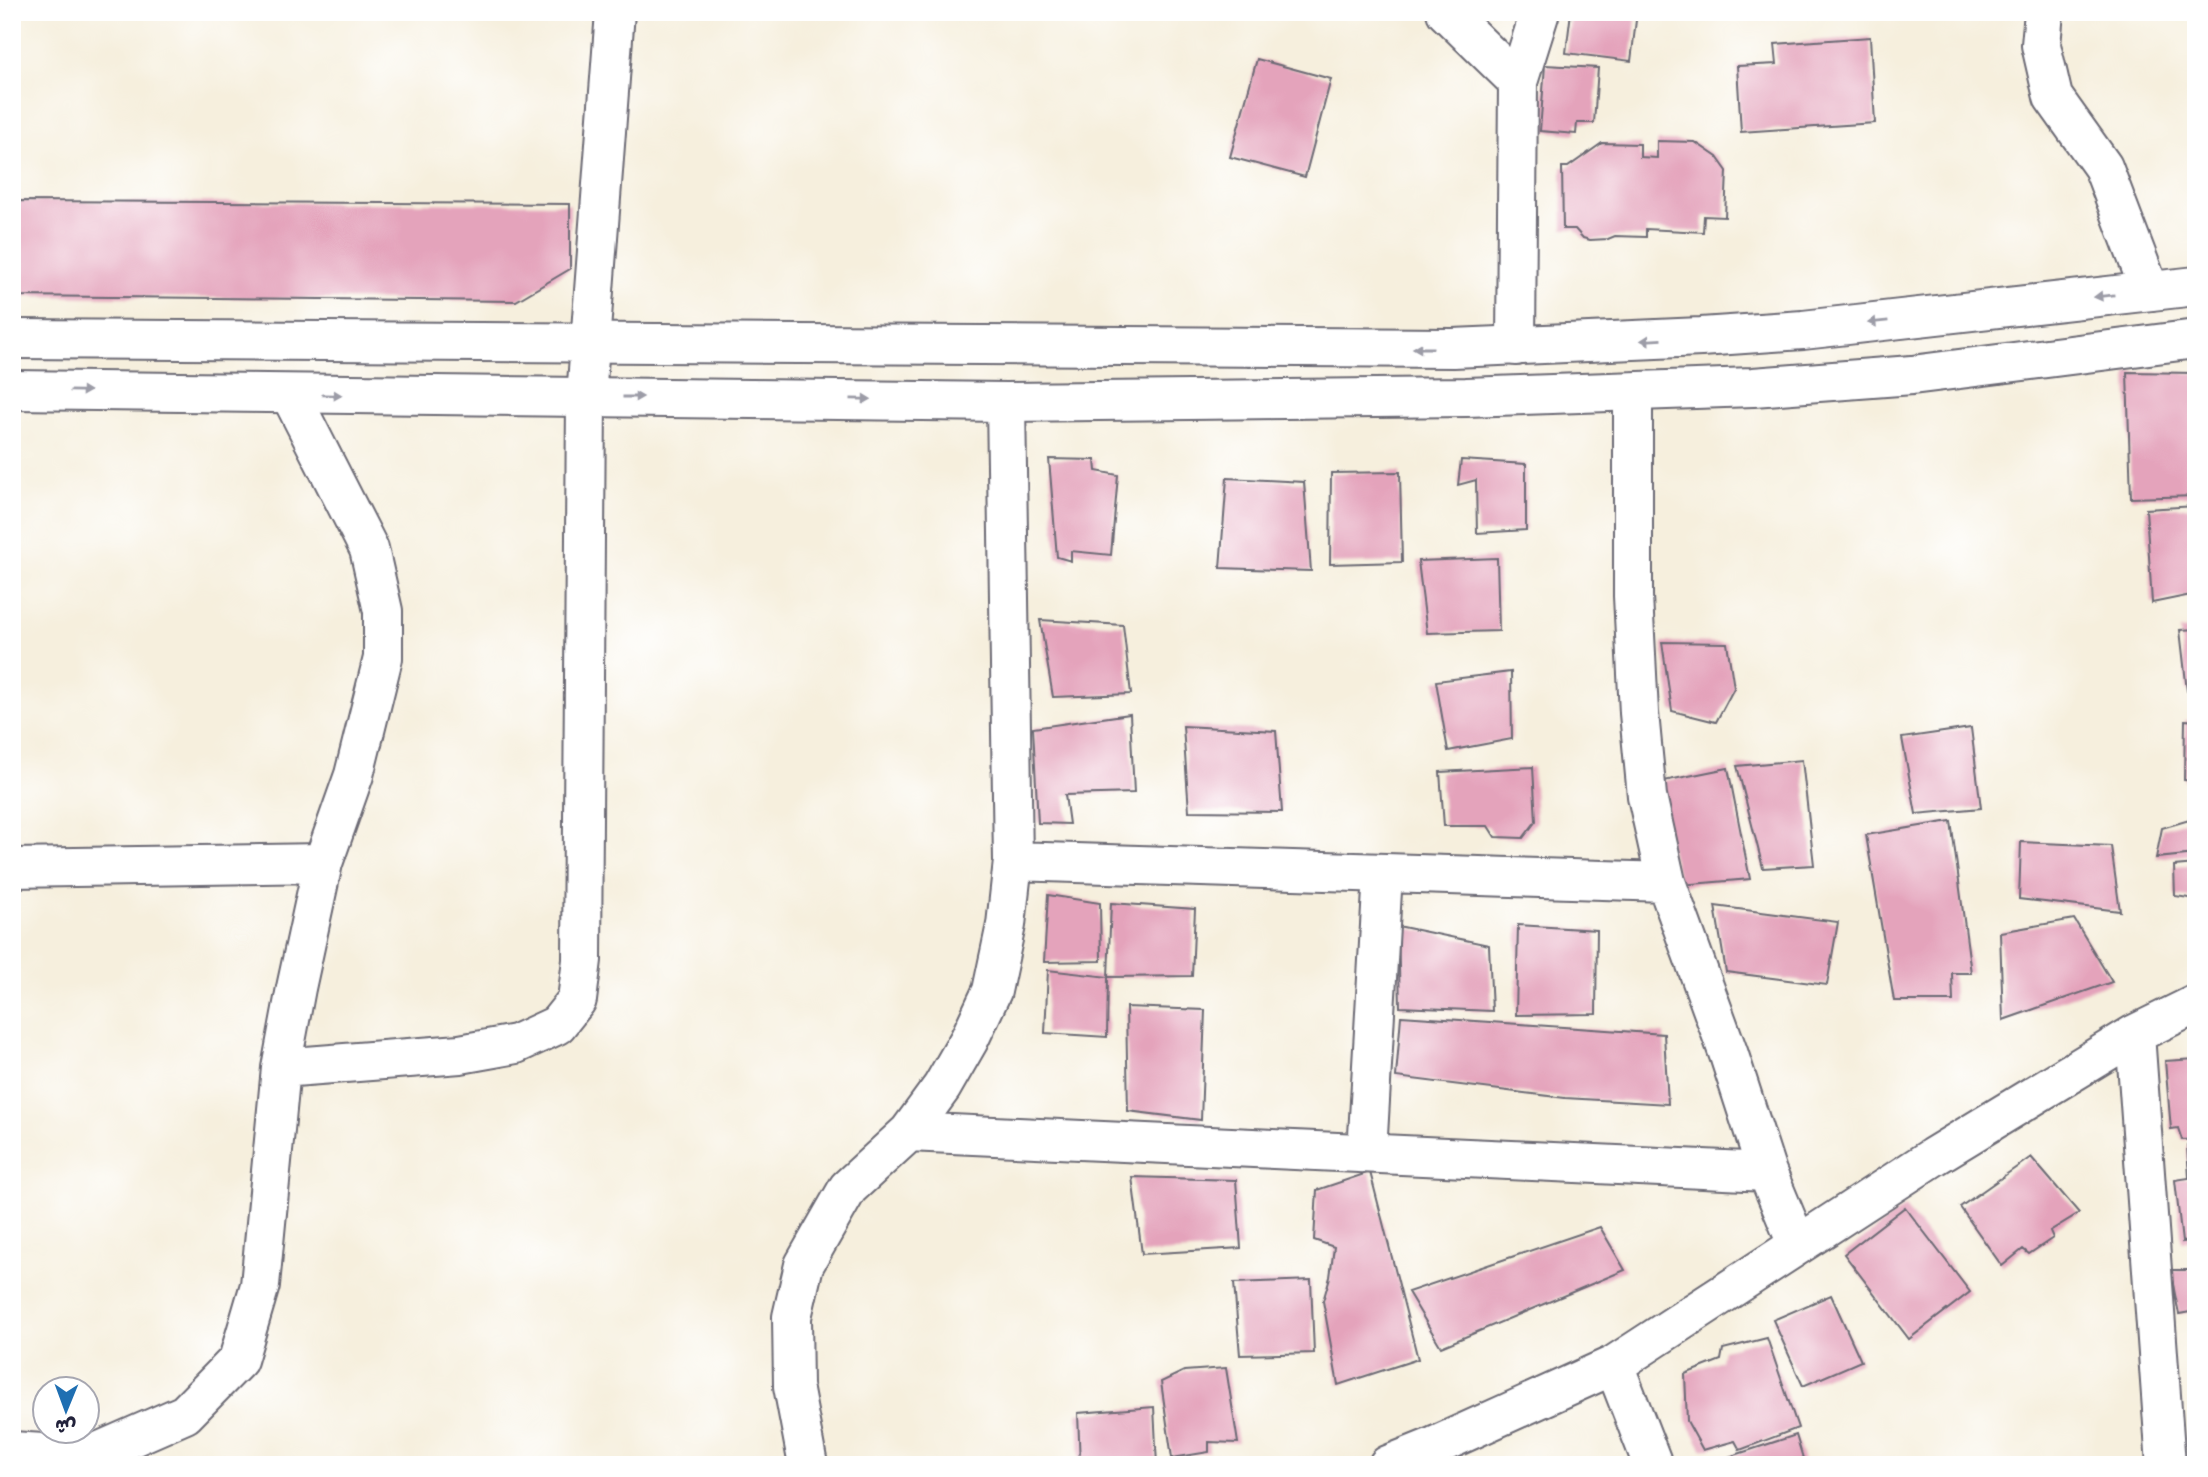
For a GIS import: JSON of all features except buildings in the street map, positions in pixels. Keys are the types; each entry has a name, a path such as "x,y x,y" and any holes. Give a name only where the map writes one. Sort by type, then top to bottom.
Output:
{"street":[{"path":"281,1068 460,1054 516,1044 557,1025 577,1000 582,960 586,397 615,12"},
{"path":"1446,12 1518,82"},
{"path":"1516,346 1518,82 1540,12"},
{"path":"2044,12 2041,45 2053,97 2103,167 2150,291"},
{"path":"12,339 1453,348 1803,330 2196,286"},
{"path":"12,390 1006,402 1466,397 1633,393 1912,375 2196,339"},
{"path":"1633,393 1633,596 1639,713 1647,796 1666,882 1730,1055 1767,1172 1797,1244"},
{"path":"12,1451 88,1460 185,1414 238,1360 260,1285 281,1068 296,988 323,863 354,775 383,658 383,611 369,549 290,394"},
{"path":"808,1465 793,1387 792,1317 804,1265 848,1188 909,1132 942,1087 969,1040 992,991 1006,925 1013,861 1006,402"},
{"path":"1013,861 1666,882"},
{"path":"12,868 323,863"},
{"path":"1367,1153 1384,873"},
{"path":"1388,1465 1614,1365 1933,1157 2135,1034 2196,1004"},
{"path":"2135,1034 2166,1465"},
{"path":"909,1132 1767,1172"},
{"path":"1614,1365 1653,1465"}]}
